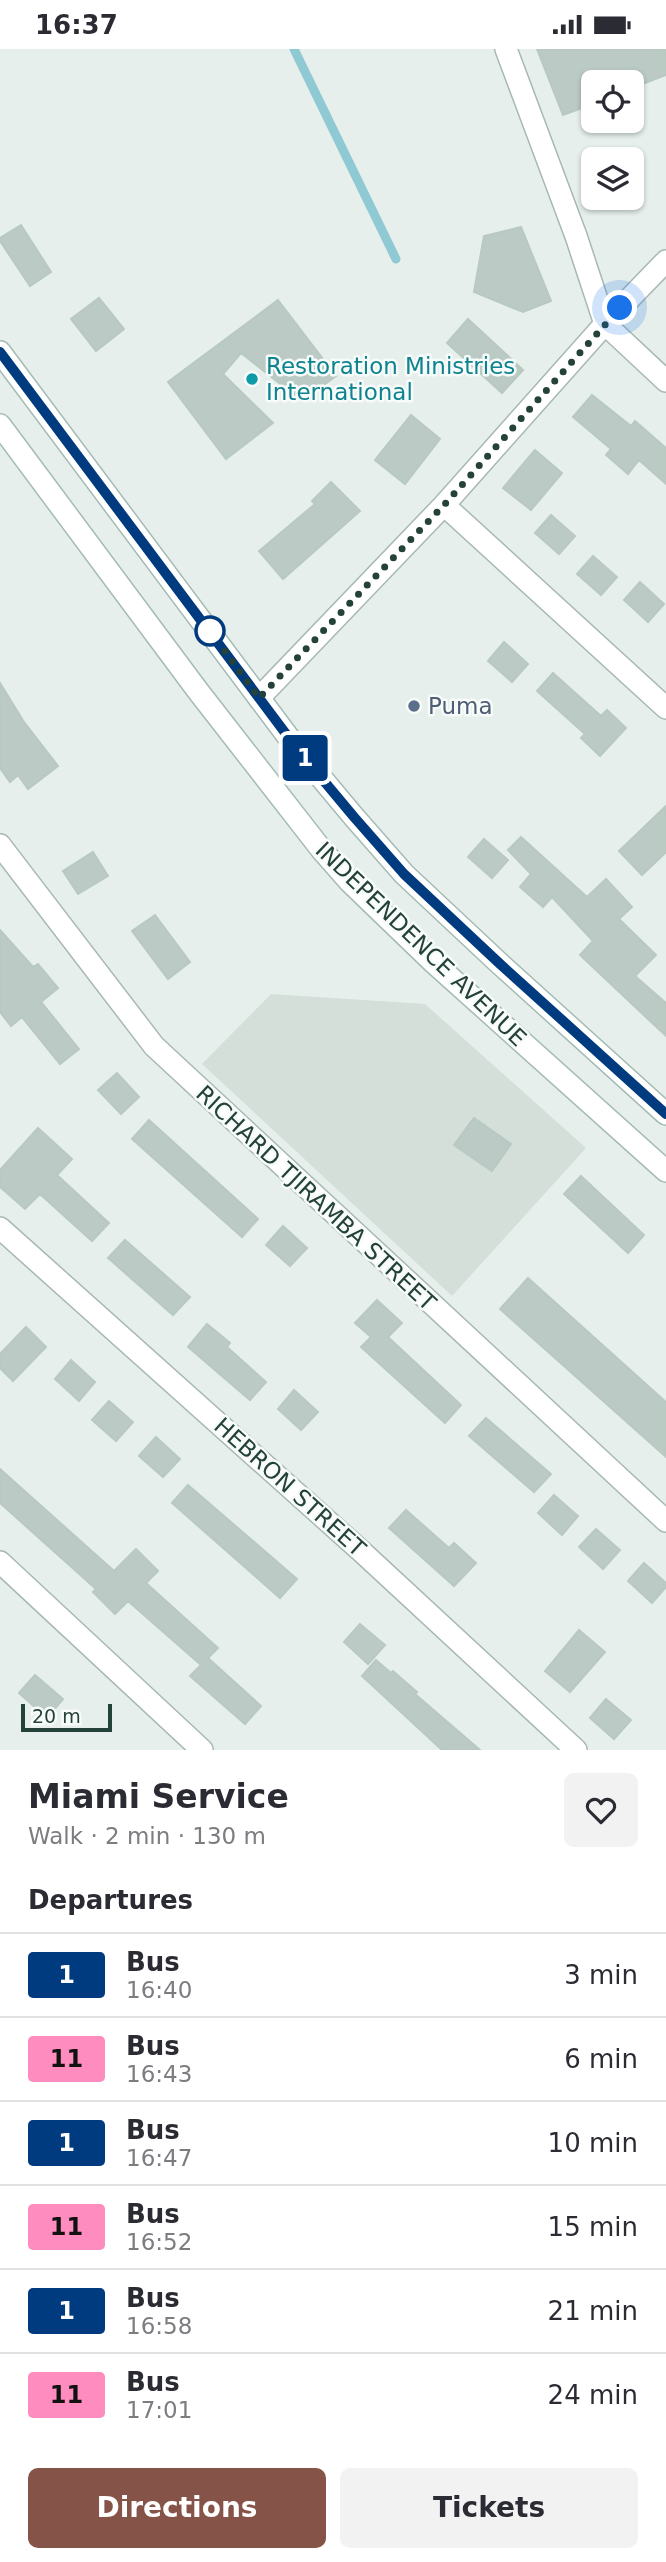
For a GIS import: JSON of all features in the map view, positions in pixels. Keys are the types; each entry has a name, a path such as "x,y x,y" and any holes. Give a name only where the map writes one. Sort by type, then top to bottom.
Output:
{"street":[{"path":"506,49 576,236 605,324 666,381"},
{"path":"259,698 444,505 605,324 666,261"},
{"name":"INDEPENDENCE AVENUE","path":"0,352 298,750 404,874 666,1114"},
{"name":"INDEPENDENCE AVENUE","path":"0,425 198,691 320,849 350,882 433,962 666,1171"},
{"path":"444,505 666,708"},
{"name":"RICHARD TJIRAMBA STREET","path":"0,845 154,1046 666,1521"},
{"name":"HEBRON STREET","path":"0,1228 361,1551 576,1750"},
{"path":"0,1562 202,1750"}],"shaded area":[{"path":"271,994 425,1004 586,1148 452,1296 202,1064"}],"building":[{"path":"537,49 666,49 666,75 644,83 644,70 581,70 581,108 563,115"},
{"path":"21,225 51,272 30,286 0,241 0,238"},
{"path":"521,227 551,301 523,312 474,292 484,236"},
{"path":"99,298 124,329 96,351 71,319"},
{"name":"Restoration Ministries International","path":"278,300 336,376 302,401 241,353 223,374 273,423 226,459 168,382"},
{"path":"468,319 523,370 502,393 447,343"},
{"path":"592,395 631,426 635,421 666,448 666,484 639,460 628,474 606,455 611,449 573,417"},
{"path":"411,415 440,439 405,484 375,460"},
{"path":"535,450 562,473 531,510 503,488"},
{"path":"331,482 360,511 283,579 259,551 315,504 312,501"},
{"path":"551,515 575,536 559,554 535,533"},
{"path":"593,556 617,577 601,595 577,574"},
{"path":"640,582 664,604 648,622 624,600"},
{"path":"504,642 528,664 512,682 488,661"},
{"path":"553,673 601,716 607,710 626,728 600,756 581,738 585,734 537,691"},
{"path":"0,683 24,722 58,766 28,789 18,775 10,782 0,768"},
{"path":"666,806 666,852 642,875 619,851"},
{"path":"521,837 587,897 606,879 632,907 619,919 656,955 635,976 666,1003 666,1036 580,955 593,941 552,897 543,907 520,887 531,874 508,850"},
{"path":"484,839 508,860 492,878 468,857"},
{"path":"93,852 108,876 78,894 63,871"},
{"path":"155,915 190,962 168,979 132,931"},
{"path":"0,930 33,967 38,964 58,988 41,1002 79,1049 60,1064 22,1017 11,1026 0,1012"},
{"path":"117,1073 139,1097 121,1114 98,1090"},
{"path":"474,1118 511,1144 492,1171 454,1145"},
{"path":"149,1120 258,1219 242,1237 132,1139"},
{"path":"38,1128 72,1159 57,1175 109,1223 92,1241 40,1194 25,1209 0,1187 0,1170"},
{"path":"581,1176 644,1235 628,1253 564,1194"},
{"path":"283,1226 307,1248 290,1266 266,1245"},
{"path":"125,1240 190,1297 173,1315 108,1258"},
{"path":"528,1278 666,1402 666,1457 500,1309"},
{"path":"377,1300 402,1323 388,1337 461,1405 445,1423 361,1347 371,1337 355,1323"},
{"path":"207,1324 230,1343 227,1347 266,1382 250,1400 188,1347"},
{"path":"26,1327 46,1347 13,1381 0,1368 0,1354"},
{"path":"71,1360 95,1382 79,1401 55,1379"},
{"path":"294,1390 318,1412 301,1430 278,1409"},
{"path":"109,1401 133,1422 116,1441 92,1420"},
{"path":"486,1418 551,1474 534,1492 469,1436"},
{"path":"156,1437 180,1459 163,1477 139,1456"},
{"path":"0,1469 114,1571 136,1549 158,1571 146,1583 218,1648 208,1658 261,1706 245,1724 190,1676 201,1665 128,1601 115,1614 93,1592 96,1589 0,1503"},
{"path":"188,1485 297,1579 280,1598 172,1503"},
{"path":"554,1495 578,1516 562,1535 538,1513"},
{"path":"406,1510 449,1548 454,1543 476,1563 454,1586 389,1528"},
{"path":"596,1529 620,1550 603,1569 579,1547"},
{"path":"644,1563 666,1583 666,1587 652,1603 628,1581"},
{"path":"360,1624 385,1645 368,1664 344,1642"},
{"path":"579,1630 605,1652 570,1692 545,1671"},
{"path":"376,1660 391,1673 393,1671 417,1692 415,1694 480,1750 442,1750 362,1676"},
{"path":"35,1675 63,1699 47,1718 19,1693"},
{"path":"606,1699 631,1720 614,1739 590,1718"}],"waterway":[{"path":"294,49 396,259"}],"bus line":[{"name":"1","path":"0,352 298,750 354,817 404,874 666,1114"}],"place":[{"name":"Restoration Ministries International","path":"252,379"},
{"name":"Puma","path":"414,706"}],"route":[{"path":"210,631 259,698 444,505 620,308"}]}
